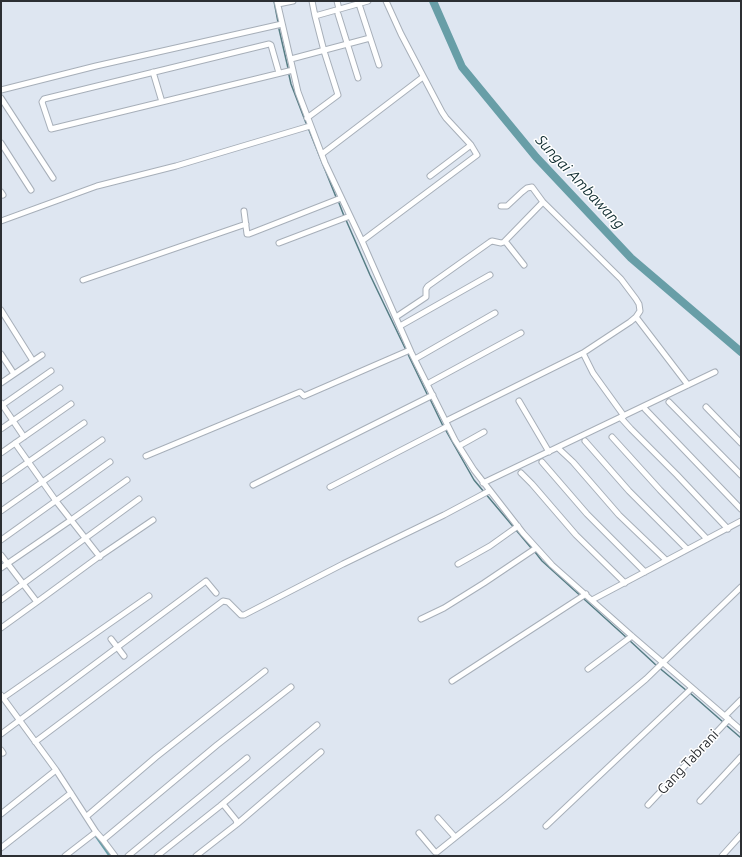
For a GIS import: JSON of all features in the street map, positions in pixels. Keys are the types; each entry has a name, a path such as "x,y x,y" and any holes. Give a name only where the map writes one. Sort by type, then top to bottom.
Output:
{"street":[{"path":"293,1 277,3 298,92 307,118 410,350 459,446 489,491 536,548 560,573 586,594 632,636 661,666 726,720 741,730"},
{"path":"307,118 338,96 324,51 312,1"},
{"path":"337,1 338,12 358,78"},
{"path":"315,16 338,12 368,1"},
{"path":"362,241 477,155 472,146 446,118 423,77 386,1"},
{"path":"361,3 379,65"},
{"path":"1,90 96,66 282,24"},
{"path":"290,59 370,38"},
{"path":"279,73 271,45 269,44 44,99 42,102 51,129 293,70"},
{"path":"154,72 162,102"},
{"path":"322,154 423,77"},
{"path":"1,98 53,178"},
{"path":"1,221 97,186 176,166 310,126"},
{"path":"1,143 31,190"},
{"path":"430,176 472,146"},
{"path":"330,486 447,423 583,353 605,340 636,317 640,311 638,304 621,279 543,202 532,188 529,187 522,192 507,206 501,206"},
{"path":"244,211 247,234 249,234 342,198"},
{"path":"396,317 426,296 426,289 428,286 490,242 501,243 505,241 543,202"},
{"path":"279,243 350,216"},
{"path":"83,280 246,224"},
{"path":"505,241 524,265"},
{"path":"400,326 490,275"},
{"path":"1,310 33,361"},
{"path":"415,359 496,313"},
{"path":"636,317 688,385"},
{"path":"427,384 521,333"},
{"path":"146,456 300,392 304,396 410,350"},
{"path":"583,353 593,373 631,429 728,529"},
{"path":"1,354 14,374"},
{"path":"1,383 42,355"},
{"path":"24,437 1,404 51,371"},
{"path":"483,483 715,372"},
{"path":"1,429 60,388"},
{"path":"253,484 433,395"},
{"path":"519,401 550,452"},
{"path":"669,402 741,475"},
{"path":"1,453 71,404"},
{"path":"706,407 741,443"},
{"path":"645,409 741,509"},
{"path":"1,481 84,423"},
{"path":"459,446 484,432"},
{"path":"612,437 707,539"},
{"path":"1,511 102,440"},
{"path":"585,441 629,491 687,549"},
{"path":"15,443 56,501 100,557"},
{"path":"558,448 573,462 619,514 666,560"},
{"path":"1,540 110,462"},
{"path":"542,462 587,514 645,572"},
{"path":"521,473 576,535 626,583"},
{"path":"1,568 127,480"},
{"path":"35,742 223,601 228,602 241,615 244,615 489,491"},
{"path":"1,600 139,499"},
{"path":"1,628 153,520"},
{"path":"592,600 741,521"},
{"path":"458,564 490,546 518,526"},
{"path":"421,619 444,608 536,548"},
{"path":"1,555 37,602"},
{"path":"1,734 206,581 216,593"},
{"path":"419,833 436,853 509,794 661,666 741,587"},
{"path":"452,681 586,594"},
{"path":"115,856 96,832 56,770 2,697 150,596"},
{"path":"588,669 632,636"},
{"path":"111,639 124,656"},
{"path":"87,816 156,757 265,672"},
{"path":"103,840 291,686"},
{"path":"546,826 689,690"},
{"name":"Gang Tabrani","path":"648,805 726,720 741,700"},
{"path":"156,856 223,804 317,725"},
{"path":"196,856 237,824 321,752"},
{"path":"700,801 741,757"},
{"path":"128,856 247,758"},
{"path":"1,814 56,770"},
{"path":"1,848 71,793"},
{"path":"223,804 236,820 237,824"},
{"path":"438,818 455,837"},
{"path":"65,856 96,832"},
{"path":"722,856 741,835"}],"waterway":[{"path":"274,1 278,22"},
{"name":"Sungai Ambawang","path":"433,1 462,67 536,157 631,258 741,352"},
{"path":"279,29 288,68"},
{"path":"289,75 306,123"},
{"path":"309,130 336,197"},
{"path":"339,203 344,216"},
{"path":"346,220 370,275 428,396"},
{"path":"430,399 443,426"},
{"path":"445,429 474,480 532,549"},
{"path":"535,552 542,561 627,638"},
{"path":"629,640 687,691"},
{"path":"690,693 723,722"},
{"path":"726,725 741,738"},
{"path":"97,836 111,856"}]}
